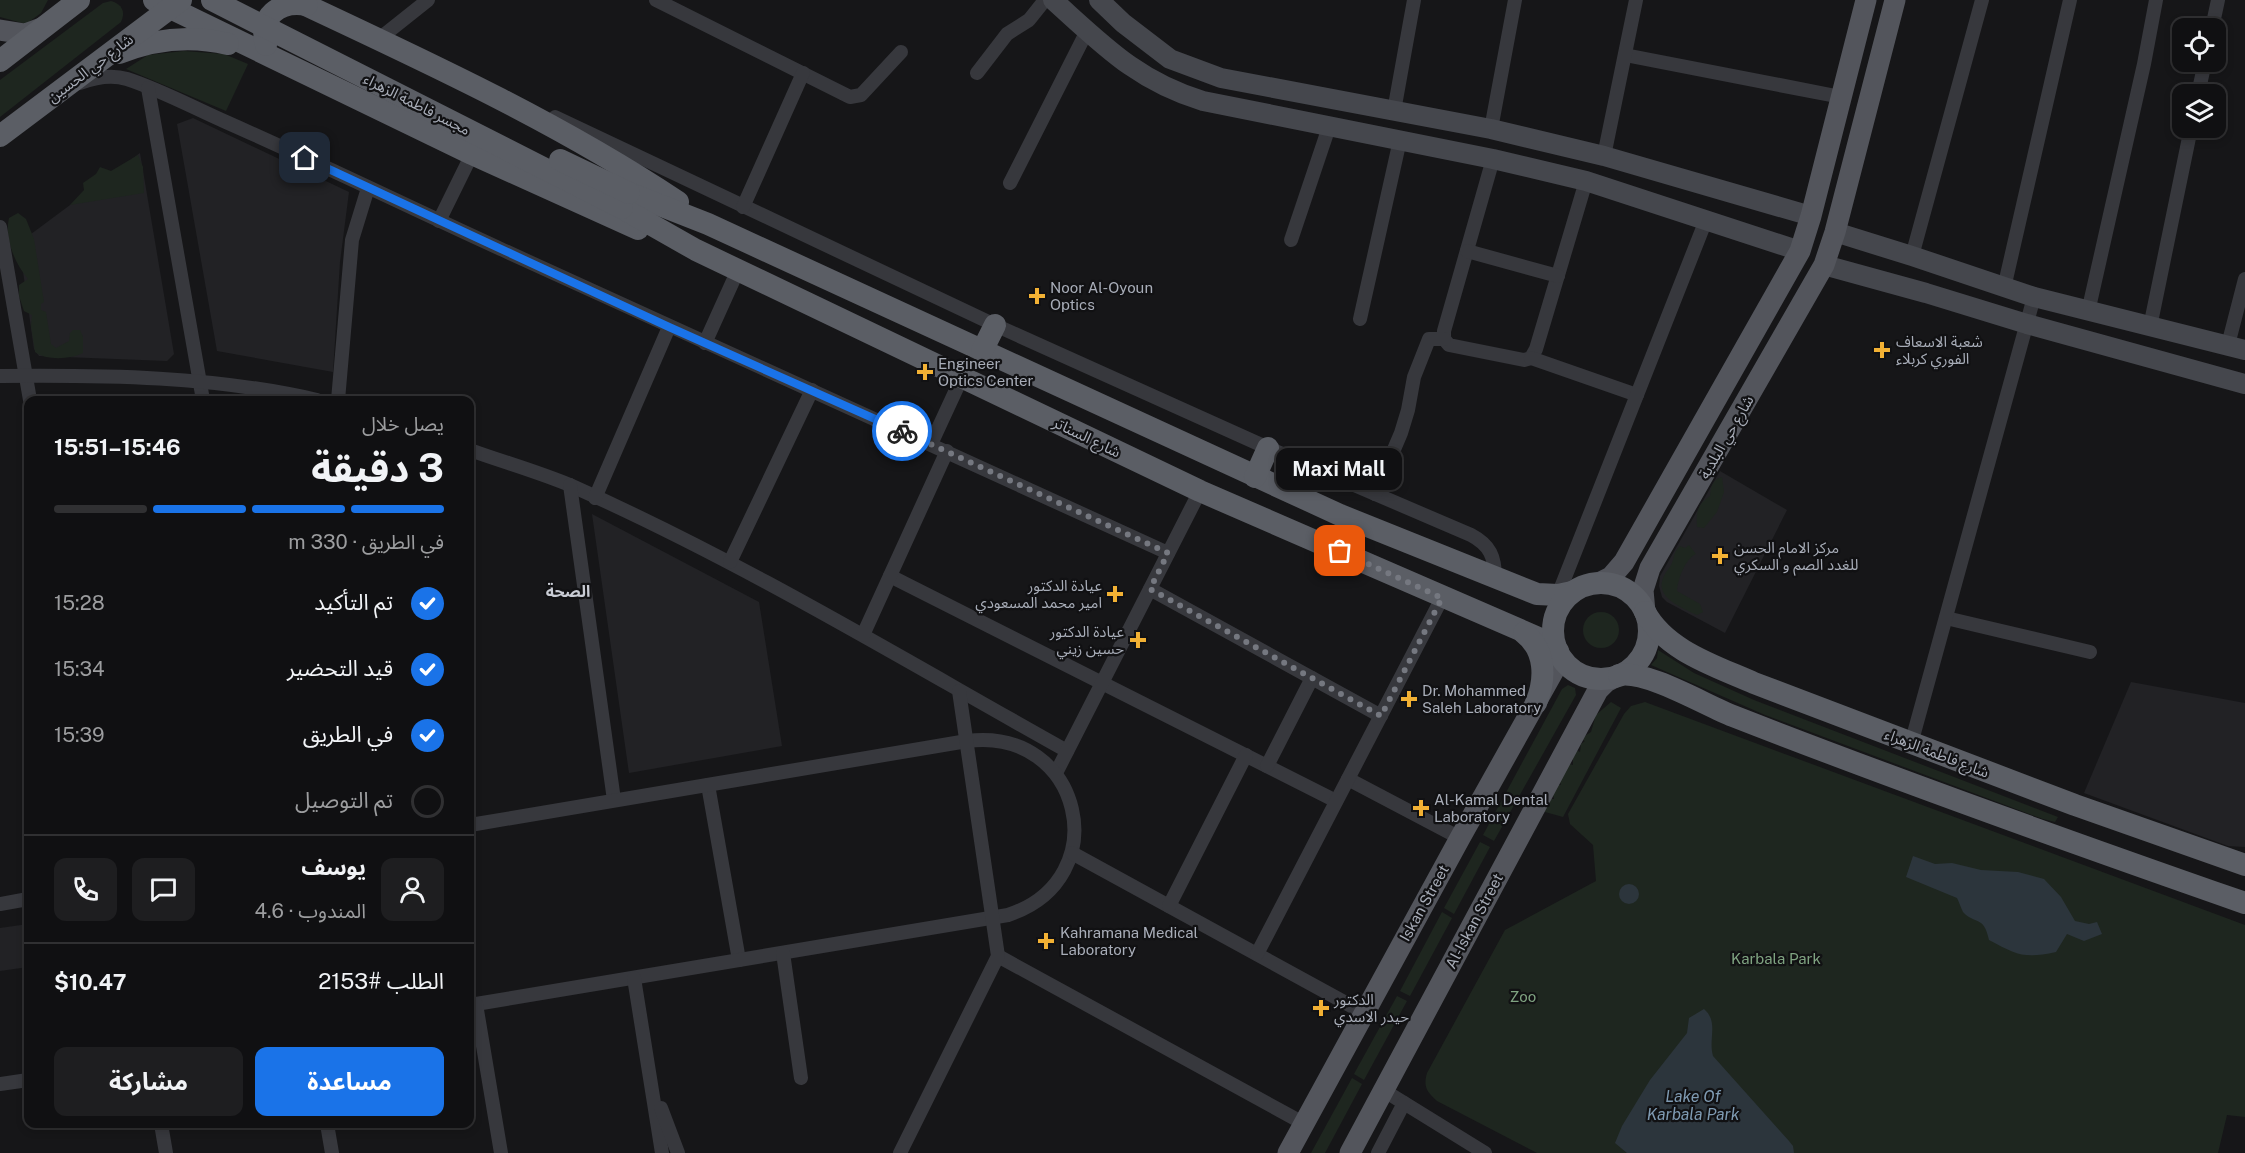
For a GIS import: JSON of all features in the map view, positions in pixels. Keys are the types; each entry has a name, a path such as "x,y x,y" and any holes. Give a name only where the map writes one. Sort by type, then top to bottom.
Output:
{"highway":[{"path":"48,25 62,9 65,0"},
{"path":"0,61 80,0"},
{"name":"مجسر فاطمة الزهراء","path":"212,0 626,201"},
{"name":"مجسر فاطمة الزهراء","path":"246,0 496,129 626,201"},
{"path":"168,3 280,62 472,154 615,220 696,250"},
{"name":"شارع حي الحسين","path":"0,136 94,66 168,3"},
{"path":"280,62 268,51 265,44 263,36 266,20 271,13 284,4 301,3 507,103 611,160 708,224 1255,477 1385,534 1537,594 1565,594 1599,583 1621,587 1631,594 1645,612 1649,627 1648,642 1629,675"},
{"path":"94,66 140,46 181,39 225,43 280,62"},
{"path":"626,201 708,224"},
{"name":"شارع السناتر","path":"626,201 696,250 1200,491 1550,643 1558,652"},
{"path":"982,351 995,325"},
{"path":"1255,477 1268,448"},
{"path":"1324,544 1332,546 1340,544 1347,535 1347,524 1340,514"},
{"path":"1371,566 1364,556 1364,544 1373,535 1385,534"},
{"path":"1565,594 1555,619 1554,641 1558,652 1568,665 1579,673 1592,678 1629,675 1836,756 2049,835 2245,903"},
{"name":"شارع فاطمة الزهراء","path":"1645,612 1655,627 1673,642 1712,664 1754,683 2064,801 2245,865"},
{"path":"1518,629 1534,642 1541,660 1543,679 1536,703"},
{"path":"2049,835 2064,824 2067,813 2064,801"},
{"path":"2080,846 2078,834 2080,823 2095,812"}],"main road":[{"path":"1053,0 1133,69 1157,84 1183,95 1203,101 1493,159 1586,181 1800,251"},
{"path":"1099,0 1123,23 1170,59 1221,78 1491,129 1604,156 1811,216 1866,0"},
{"path":"1895,0 1835,232 2034,297 2236,348"},
{"path":"0,30 25,34 48,25"},
{"name":"شارع حي البلدية","path":"1599,583 1611,577 1622,566 1800,251 1811,216"},
{"name":"شارع حي البلدية","path":"1645,612 1643,590 1650,568 1824,265 1835,232"},
{"path":"1824,265 2026,324 2245,384"},
{"path":"1729,375 1736,385 1742,388 1754,388"},
{"path":"1716,398 1728,397 1739,404 1742,410"},
{"name":"Iskan Street","path":"1288,1153 1558,663 1558,652"},
{"name":"Al-Iskan Street","path":"1350,1153 1598,690 1606,682 1629,675"}],"street":[{"path":"379,39 428,0"},
{"path":"656,0 850,97 858,97 902,52"},
{"path":"976,73 1007,34 1029,20 1045,0"},
{"path":"1394,111 1414,0"},
{"path":"1491,129 1515,0"},
{"path":"1604,156 1636,0"},
{"path":"1912,256 1982,0"},
{"path":"2004,288 2070,0"},
{"path":"2088,312 2144,64 2156,0"},
{"path":"2214,18 2218,0"},
{"path":"1010,183 1087,31"},
{"path":"1625,54 1841,97"},
{"path":"743,207 803,73"},
{"path":"61,91 83,81 105,77 121,78 148,88 1168,553"},
{"path":"148,88 201,396"},
{"path":"507,103 546,112 995,325 1481,541 1488,547 1493,557 1495,578"},
{"path":"1291,240 1329,127"},
{"path":"2150,327 2189,138"},
{"path":"1360,319 1400,140"},
{"path":"439,221 472,154"},
{"path":"1493,159 1444,331 1444,339 1449,345 1458,347 1524,360 1531,358 1637,395"},
{"path":"1531,358 1536,349 1586,181"},
{"path":"338,396 352,240 368,188"},
{"path":"1565,594 1637,395 1706,220"},
{"path":"0,227 29,396"},
{"path":"1467,251 1558,276"},
{"path":"705,343 738,270"},
{"path":"2236,348 2245,279"},
{"path":"1911,744 2034,297"},
{"path":"596,498 669,327"},
{"path":"1375,494 1401,433 1414,376 1429,339 1444,339"},
{"path":"0,376 199,381 295,396"},
{"path":"931,444 962,377"},
{"path":"730,562 812,390"},
{"path":"474,451 570,485 730,562 1067,751"},
{"path":"863,635 947,451"},
{"path":"570,485 614,800"},
{"path":"1056,773 1200,491"},
{"path":"890,576 1336,801"},
{"path":"1150,589 1381,716"},
{"path":"1257,954 1442,598"},
{"path":"1946,618 2090,652"},
{"path":"1267,766 1312,678"},
{"path":"900,1153 998,956 959,691"},
{"path":"474,824 987,739 1013,744 1036,755 1056,773 1069,796 1075,831 1072,853 1060,878 1046,894 1018,911 993,918 474,1005"},
{"path":"1169,906 1246,756"},
{"path":"1348,779 1460,838"},
{"path":"708,784 739,960"},
{"path":"1072,853 1364,1013"},
{"path":"0,904 24,900"},
{"path":"783,953 801,1078"},
{"path":"998,956 1303,1123"},
{"path":"634,978 662,1153"},
{"path":"474,1010 501,1153"},
{"path":"649,1069 678,1153"},
{"path":"0,1084 24,1081"},
{"path":"1383,1090 1485,1153"},
{"path":"1378,1153 1404,1103"},
{"path":"162,1128 166,1153"},
{"path":"328,1128 332,1153"}],"shaded area":[{"path":"193,118 349,192 340,262 333,372 217,351 177,124"},
{"path":"140,153 174,354 167,361 39,356 34,349 19,243"},
{"path":"1720,471 1787,510 1725,633 1667,602 1662,597 1659,586 1660,576"},
{"path":"592,514 759,602 782,746 629,773"},
{"path":"2131,682 2245,703 2245,847 2228,846 2084,793"},
{"path":"24,925 24,968 0,971 0,928"}],"green space":[{"path":"0,0 48,0 41,13 26,24 0,17"},
{"path":"111,1 122,9 121,22 0,117 0,80 103,3"},
{"path":"184,51 224,54 248,64 226,111 126,69 148,55"},
{"path":"138,155 143,167 144,193 70,205 84,190 83,183 96,174 100,167 111,171"},
{"path":"18,213 26,219 34,239 44,302 41,304 41,310 46,312 51,344 56,348 69,341 73,330 80,330 83,337 83,353 59,358 46,357 35,352 31,326 32,315 24,311 19,296 19,285 28,279 15,258 8,234 9,218"},
{"path":"1722,477 1724,492 1717,512 1704,528 1697,527 1697,513 1700,506 1710,496 1714,482"},
{"path":"1689,545 1696,554 1683,570 1677,591 1700,604 1703,612 1697,615 1671,601 1662,590 1665,574 1676,550 1680,546 1685,548"},
{"path":"1601,612 1614,617 1619,630 1614,643 1601,648 1588,643 1583,630 1588,617"},
{"path":"1658,650 1694,673 1754,700 2058,817 2055,822 2043,819 1765,715 1651,665 1657,658"},
{"path":"1568,685 1575,688 1576,695 1494,841 1483,835 1562,689"},
{"path":"1611,702 1621,708 1563,817 1545,812 1544,804 1548,799 1554,799 1552,789 1561,785 1559,780 1566,763 1573,765 1576,750 1580,752 1581,744 1585,741 1580,739 1591,732 1596,715"},
{"name":"Karbala Park","path":"1645,702 2245,925 2245,1117 2227,1115 2218,1153 1537,1153 1437,1101 1427,1089 1425,1082 1427,1073 1505,930 1596,881 1593,845 1570,824 1568,814 1624,714 1631,706"},
{"path":"1480,842 1490,847 1454,914 1444,908"},
{"path":"1442,912 1452,918 1410,996 1400,991"},
{"path":"1397,996 1407,1001 1364,1080 1354,1074"},
{"path":"1352,1078 1362,1084 1325,1153 1311,1153"}],"water":[{"path":"1913,856 1935,864 1952,863 1981,870 2018,872 2044,879 2061,897 2075,921 2089,924 2097,922 2102,934 2084,941 2067,934 2056,952 2028,955 2014,952 1989,940 1985,927 1963,912 1957,898 1906,877"},
{"path":"1625,884 1633,884 1639,890 1639,898 1633,904 1625,904 1619,898 1619,890"},
{"name":"Lake Of Karbala Park","path":"1704,1009 1711,1019 1713,1056 1789,1141 1794,1153 1627,1153 1615,1143 1622,1126 1650,1080 1687,1033 1689,1018"}],"way so far":[{"path":"902,431 1168,553 1150,589 1381,716 1442,598 1340,551"}],"place":[{"name":"Noor Al-Oyoun Optics","path":"1037,296"},
{"name":"شعبة الاسعاف الفوري كربلاء","path":"1882,350"},
{"name":"Engineer Optics Center","path":"925,372"},
{"name":"Maxi Mall","path":"1340,551"},
{"name":"مركز الامام الحسن للغدد الصم و السكري","path":"1720,556"},
{"name":"عيادة الدكتور امير محمد المسعودي","path":"1115,594"},
{"name":"عيادة الدكتور حسين زيني","path":"1138,640"},
{"name":"Dr. Mohammed Saleh Laboratory","path":"1409,699"},
{"name":"Al-Kamal Dental Laboratory","path":"1421,808"},
{"name":"Kahramana Medical Laboratory","path":"1046,941"},
{"name":"الدكتور حيدر الاسدي","path":"1321,1008"}],"district":[{"name":"الصحة","path":"568,591"}],"route":[{"path":"305,158 669,327 902,431"}],"park label":[{"name":"Zoo","path":"1523,996"}]}
